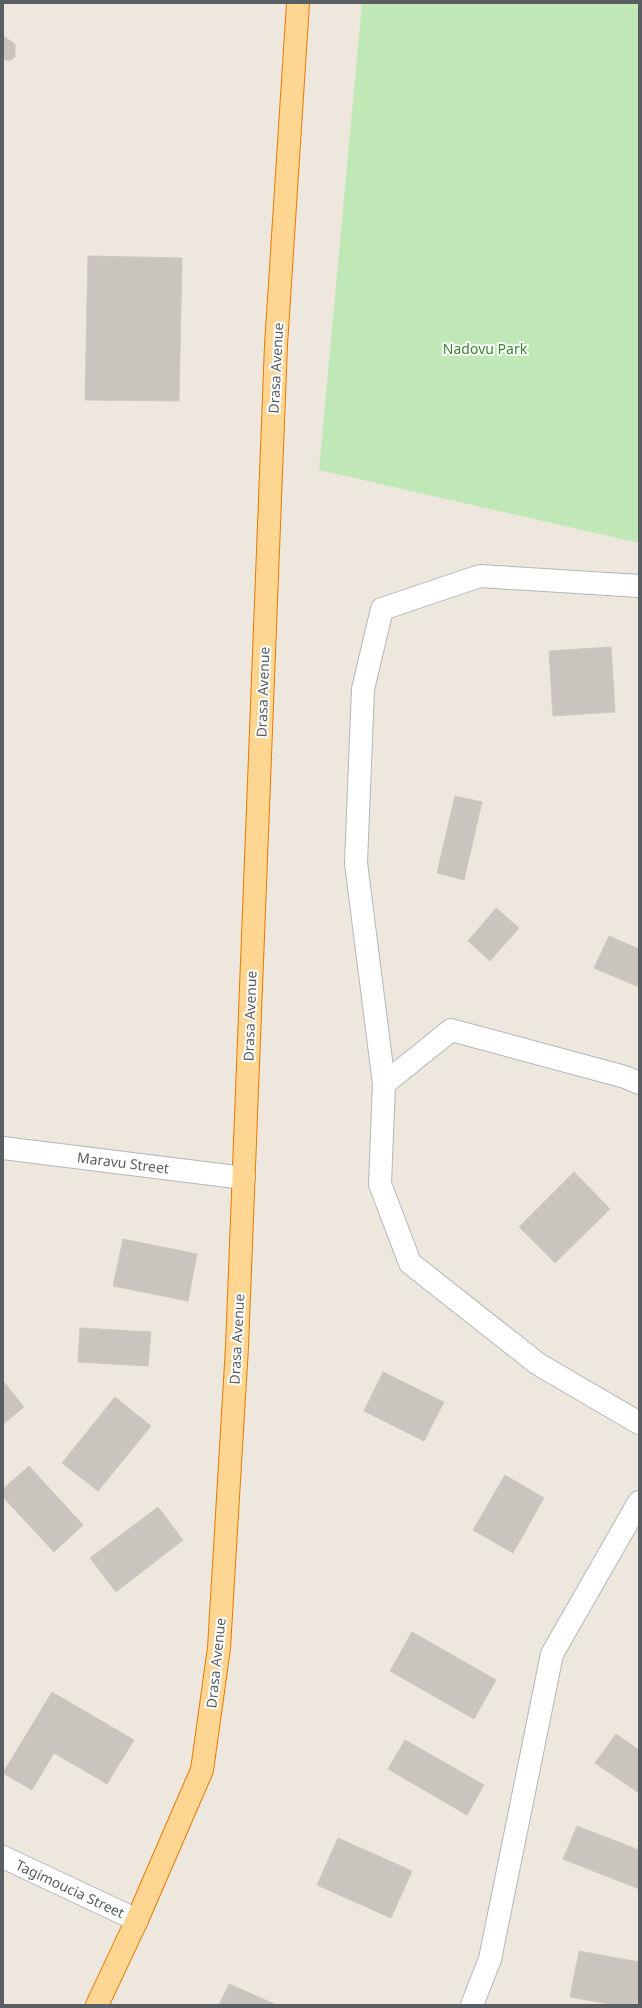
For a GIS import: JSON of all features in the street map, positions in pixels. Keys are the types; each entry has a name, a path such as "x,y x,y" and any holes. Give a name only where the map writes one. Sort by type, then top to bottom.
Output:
{"highway":[{"name":"Drasa Avenue","path":"97,2005 137,1920 202,1770 219,1648 237,1348 276,345 298,3"}],"street":[{"path":"639,586 480,576 382,609 363,690 356,864 384,1084 380,1184 410,1263 538,1364 639,1423"},
{"path":"384,1084 452,1030 625,1077 639,1083"},
{"name":"Maravu Street","path":"3,1148 244,1178"},
{"path":"472,2005 490,1958 552,1654 639,1502"},
{"name":"Tagimoucia Street","path":"3,1857 137,1920"}],"green space":[{"name":"Nadovu Park","path":"362,3 639,3 639,543 319,470"}],"building":[{"path":"3,36 15,44 15,57 9,61 3,59"},
{"path":"88,256 182,258 179,401 85,400"},
{"path":"611,647 615,712 553,716 549,651"},
{"path":"455,796 482,802 464,880 437,873"},
{"path":"496,908 519,928 490,961 468,941"},
{"path":"609,936 639,949 639,987 594,968"},
{"path":"574,1172 610,1209 555,1263 519,1227"},
{"path":"123,1239 197,1254 188,1301 113,1286"},
{"path":"80,1328 151,1332 148,1366 78,1362"},
{"path":"383,1372 444,1402 424,1441 364,1411"},
{"path":"3,1381 24,1407 3,1424"},
{"path":"115,1397 151,1426 98,1491 62,1463"},
{"path":"29,1466 83,1525 54,1552 3,1497 3,1489"},
{"path":"505,1475 544,1498 513,1553 473,1530"},
{"path":"158,1507 183,1540 116,1592 90,1558"},
{"path":"412,1632 496,1680 474,1719 390,1671"},
{"path":"52,1692 134,1740 107,1784 54,1753 32,1790 3,1773"},
{"path":"616,1734 639,1750 639,1793 595,1763"},
{"path":"405,1740 484,1785 467,1815 388,1769"},
{"path":"577,1826 639,1850 639,1889 563,1859"},
{"path":"338,1838 412,1871 391,1918 317,1885"},
{"path":"579,1951 639,1962 639,2005 615,2005 570,1997"},
{"path":"229,1984 277,2005 219,2005"}]}
